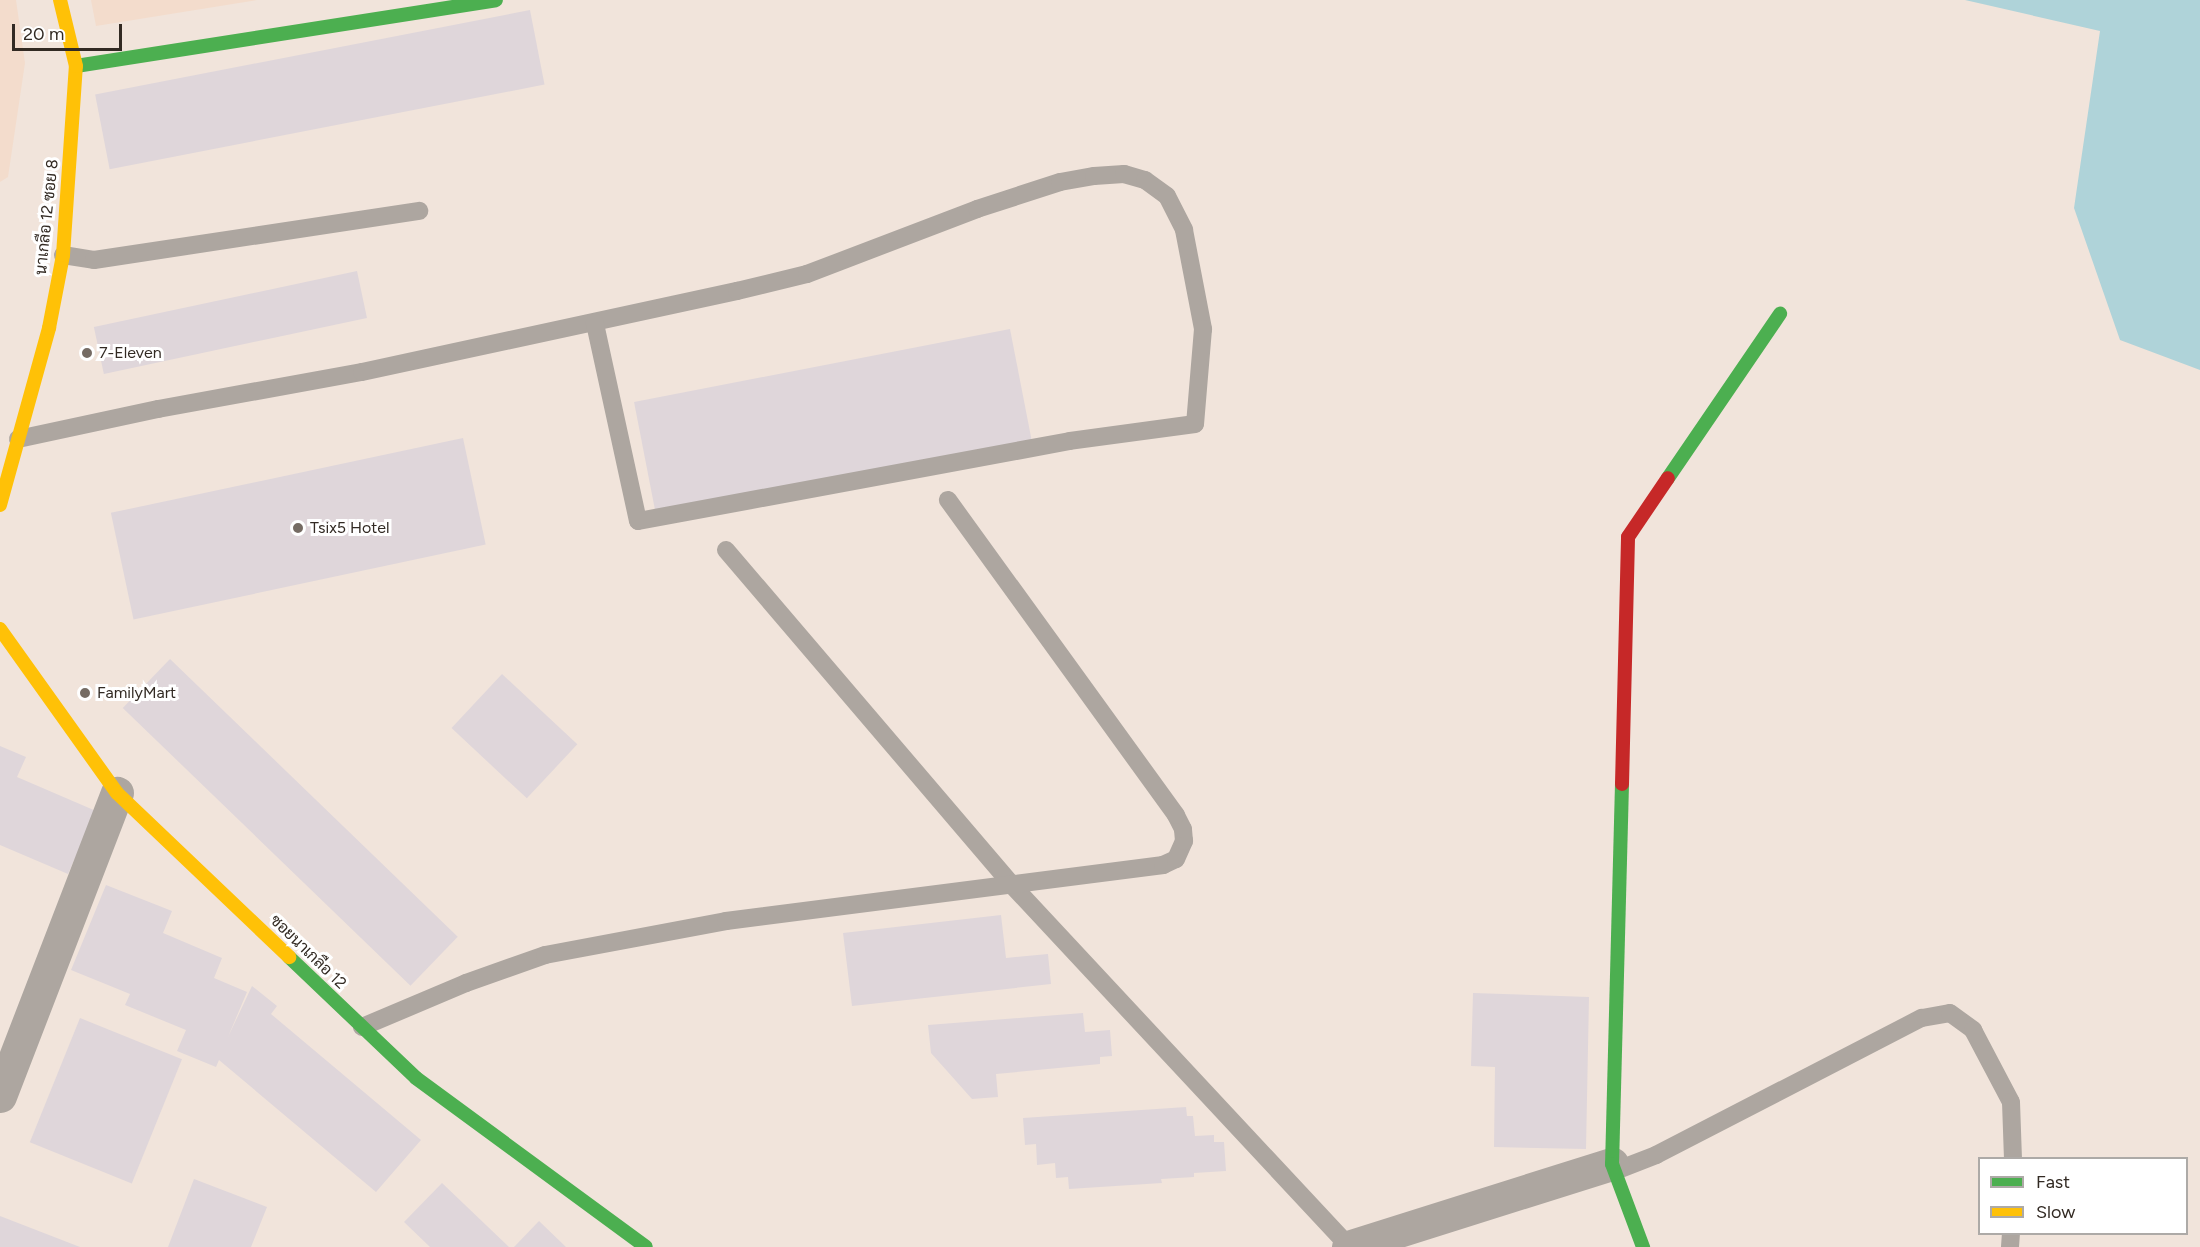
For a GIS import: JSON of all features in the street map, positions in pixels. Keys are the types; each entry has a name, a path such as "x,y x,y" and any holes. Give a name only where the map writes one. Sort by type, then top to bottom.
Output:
{"street":[{"name":"นาเกลือ 12 ซอย 8","path":"0,505 49,328 63,255 76,66 60,0"},
{"path":"76,66 496,0"},
{"path":"1643,1247 1614,1167 1628,537 1780,314"},
{"name":"ซอยนาเกลือ 12","path":"0,629 117,793 416,1078 646,1247"},
{"path":"0,1096 117,793"},
{"path":"1349,1247 1614,1167"}],"lane":[{"path":"18,439 158,409 362,372 595,323 807,274 977,209 1060,183 1094,176 1124,174 1145,180 1167,196 1184,230 1203,329 1195,424 1070,441 638,521 595,323"},
{"path":"63,255 94,260 419,211"},
{"path":"362,1027 466,983 546,955 726,921 1163,865 1176,859 1181,850 1183,829 1131,751 948,500"},
{"path":"726,550 1011,884 1349,1247"},
{"path":"1614,1167 1656,1155 1922,1018 1950,1012 1973,1030 2011,1102 2013,1157"}],"shaded area":[{"path":"0,0 16,0 25,63 8,177 0,182"},
{"path":"91,0 257,0 96,26"}],"water":[{"path":"1965,0 2200,0 2200,370 2120,340 2074,208 2100,31"}],"building":[{"path":"530,10 545,85 110,169 95,95"},
{"path":"357,271 367,318 104,374 94,327"},
{"path":"1010,329 1032,443 656,516 634,402"},
{"name":"Tsix5 Hotel","path":"463,438 486,545 134,619 111,513"},
{"path":"170,659 458,937 410,986 123,708"},
{"path":"502,674 577,744 527,798 452,728"},
{"path":"0,746 26,757 17,777 96,811 68,874 0,845"},
{"path":"106,885 172,911 163,933 222,958 214,978 247,992 228,1037 252,986 277,1006 271,1014 421,1140 376,1192 219,1060 216,1067 177,1051 186,1030 125,1005 130,994 71,970"},
{"path":"1001,915 1006,958 1048,954 1051,984 852,1006 843,933"},
{"path":"1473,993 1589,997 1586,1149 1494,1147 1495,1067 1471,1066"},
{"path":"1083,1013 1085,1032 1110,1030 1112,1056 1100,1057 1100,1064 996,1074 998,1097 972,1099 931,1053 928,1025"},
{"path":"80,1018 182,1059 132,1183 30,1142"},
{"path":"1186,1107 1187,1116 1193,1116 1195,1136 1214,1135 1214,1142 1224,1142 1226,1171 1194,1173 1194,1177 1161,1179 1162,1183 1069,1189 1068,1177 1056,1178 1055,1163 1037,1165 1036,1144 1025,1145 1023,1118"},
{"path":"194,1179 267,1207 251,1247 168,1247"},
{"path":"442,1183 509,1247 430,1247 404,1222"},
{"path":"0,1216 80,1247 0,1247"},
{"path":"539,1221 566,1247 514,1247"}],"traffic: fast":[{"path":"76,66 496,0"},
{"path":"1668,478 1780,314"},
{"path":"1622,784 1612,1164 1643,1247"},
{"path":"289,957 416,1078 646,1247"}],"traffic: slow":[{"path":"0,505 49,328 63,255 76,66 60,0"},
{"path":"0,629 117,793 289,957"}],"traffic: jam":[{"path":"1622,784 1628,537 1668,478"}],"place":[{"name":"7-Eleven","path":"87,353"},
{"name":"Tsix5 Hotel","path":"298,528"},
{"name":"FamilyMart","path":"85,693"}]}
